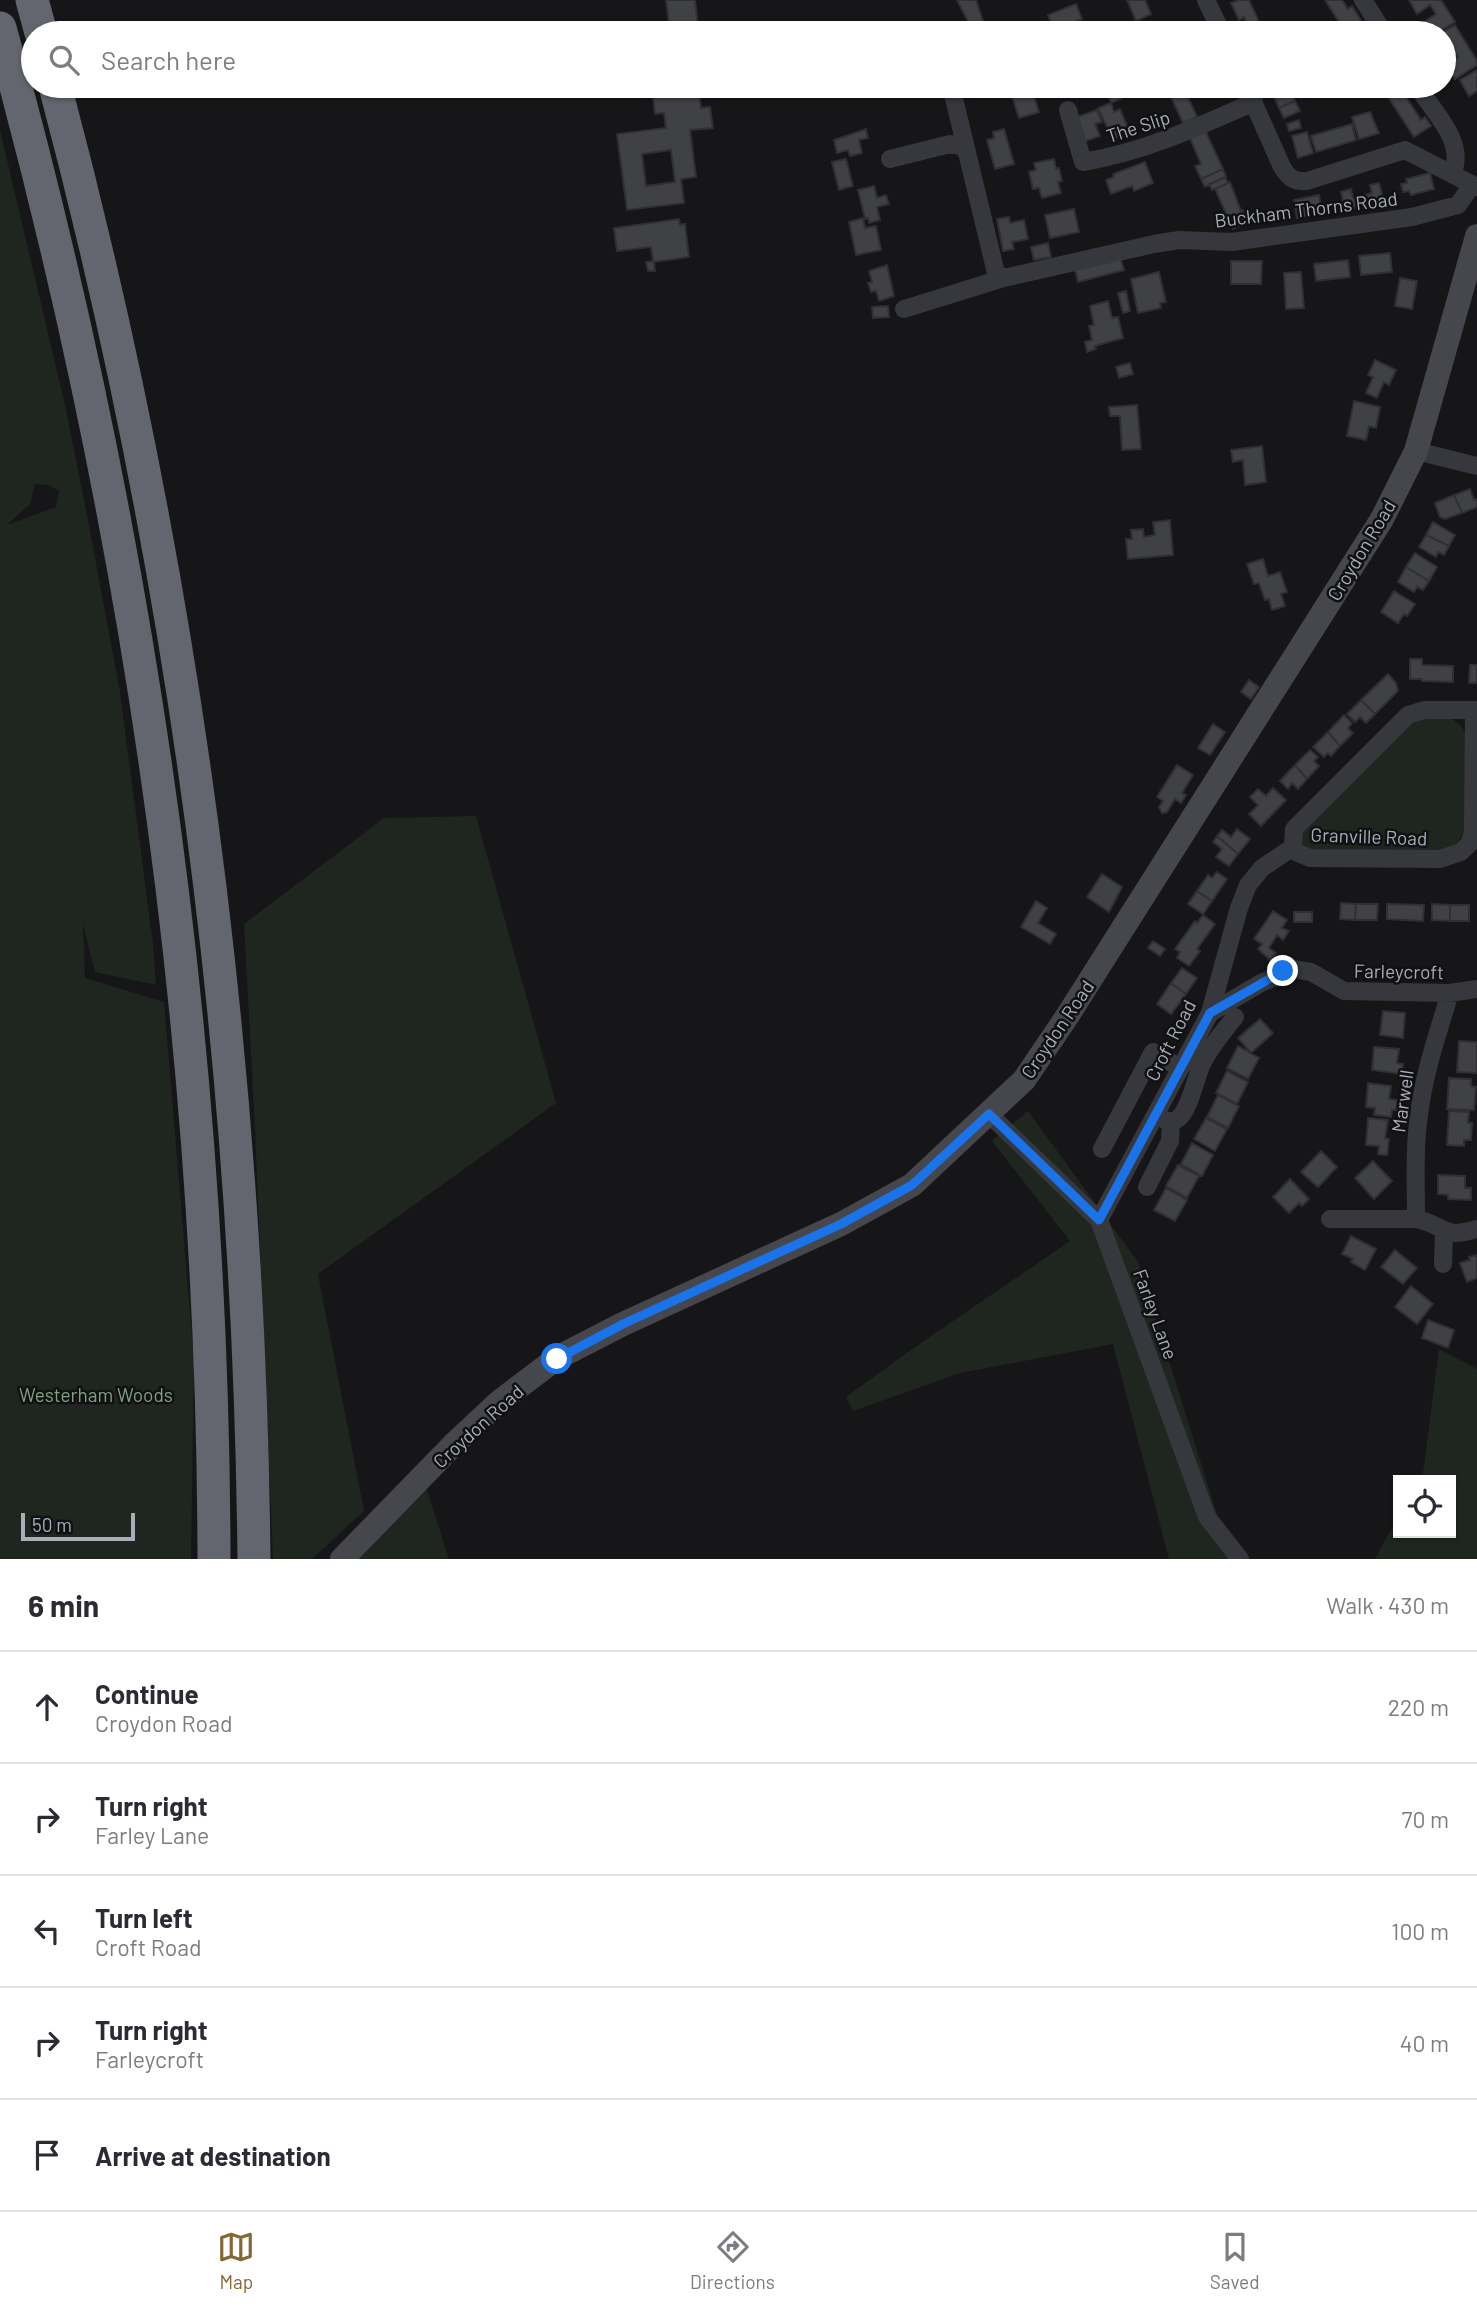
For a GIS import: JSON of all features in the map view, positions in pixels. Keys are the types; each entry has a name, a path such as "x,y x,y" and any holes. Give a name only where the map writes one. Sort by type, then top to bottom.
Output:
{"highway":[{"path":"32,0 38,21"},
{"path":"0,28 46,201 85,370 129,596 164,821 192,1065 202,1199 212,1387 214,1559"},
{"path":"58,98 109,305 143,464 172,623 201,815 227,1042 241,1203 254,1559"}],"main road":[{"name":"Croydon Road","path":"342,1559 454,1444 499,1402 557,1359 623,1324 841,1224 912,1185 1024,1080 1082,994 1382,519 1416,451 1477,236"}],"street":[{"path":"1206,0 1216,21"},
{"path":"1363,0 1376,21"},
{"path":"954,98 996,273 1004,278"},
{"path":"1252,98 1282,167 1288,177 1297,181 1307,181 1405,150 1475,186"},
{"path":"1425,98 1451,137 1457,152 1452,174"},
{"name":"The Slip","path":"1068,110 1083,162 1117,157 1157,144 1254,103"},
{"path":"890,159 950,144 964,147 967,154"},
{"name":"Buckham Thorns Road","path":"904,309 1004,278 1154,244 1178,240 1232,242 1426,214 1458,205 1475,186"},
{"path":"1416,451 1477,466"},
{"name":"Granville Road","path":"1424,710 1475,710 1473,833 1469,844 1461,852 1440,859 1310,858 1298,853 1293,847 1294,829 1408,715 1424,710"},
{"name":"Croft Road","path":"1099,1220 1163,1118 1180,1068 1210,1013 1248,885 1262,868 1293,847"},
{"name":"Farleycroft","path":"1210,1013 1261,983 1293,969 1311,972 1343,991 1450,993 1477,989"},
{"name":"Marwell","path":"1416,1219 1419,1115 1429,1063 1450,993"},
{"path":"1147,1187 1170,1141 1163,1118 1176,1120 1183,1112 1201,1065 1235,1017"},
{"path":"1102,1149 1153,1052 1180,1068"},
{"name":"Farley Lane","path":"989,1114 1099,1220 1207,1517 1240,1559"},
{"path":"1330,1219 1416,1219 1430,1222 1444,1233 1460,1234 1477,1229"},
{"path":"1443,1264 1444,1233"}],"green space":[{"name":"Westerham Woods","path":"0,130 65,405 120,692 156,985 95,972 83,924 85,978 164,1002 194,1360 191,1559 0,1559","holes":["35,484 48,485 59,491 56,507 7,525 30,504"]},
{"path":"1421,718 1451,718 1462,727 1468,740 1465,830 1459,841 1449,851 1306,850 1300,841 1302,831 1409,724"},
{"path":"476,816 556,1103 318,1274 364,1511 312,1559 273,1559 244,924 384,818"},
{"path":"1028,1111 1138,1262 1231,1559 1169,1559 1113,1344 960,1373 853,1411 846,1397 1070,1241 992,1141"},
{"path":"1439,1349 1477,1369 1477,1559 1375,1559 1393,1526 1393,1538 1456,1538 1456,1475 1422,1475"},
{"path":"426,1487 449,1559 357,1559"}],"building":[{"path":"666,0 695,0 697,21 669,21"},
{"path":"957,0 976,0 983,21 968,21"},
{"path":"1127,0 1145,0 1151,14 1136,21"},
{"path":"1249,0 1259,21 1246,21 1244,17 1239,20 1231,3"},
{"path":"1325,0 1342,0 1348,9 1352,6 1361,21 1338,21"},
{"path":"1409,0 1441,0 1454,21 1425,21 1436,14 1430,5 1417,14"},
{"path":"1076,4 1082,19 1050,21 1048,15"},
{"path":"1456,27 1477,65 1456,78"},
{"path":"1477,70 1477,91 1469,96 1460,80"},
{"path":"653,98 700,98 701,108 710,107 713,128 690,130 696,177 681,179 684,203 627,210 617,134 666,128 664,113 655,114","holes":["671,150 675,182 646,186 642,154"]},
{"path":"1013,98 1035,98 1039,112 1019,118"},
{"path":"1109,98 1121,99 1111,103"},
{"path":"1172,98 1188,98 1197,117 1183,123"},
{"path":"1274,98 1294,98 1295,101 1279,108"},
{"path":"1389,98 1407,98 1421,120 1425,117 1431,126 1414,137"},
{"path":"1295,101 1300,111 1284,118 1279,108"},
{"path":"1111,103 1114,112 1120,109 1130,133 1113,139 1098,108"},
{"path":"1097,110 1102,122 1095,124 1100,136 1083,142 1074,118"},
{"path":"1370,112 1379,133 1359,139 1352,117"},
{"path":"1299,120 1301,128 1289,131 1287,124"},
{"path":"1352,124 1356,140 1316,152 1311,136"},
{"path":"866,129 868,138 859,140 862,153 850,156 848,150 837,153 834,140"},
{"path":"1004,129 1014,164 995,169 987,140 994,138 993,132"},
{"path":"1205,130 1223,169 1201,179 1195,166 1201,164 1190,138"},
{"path":"1307,132 1313,153 1298,158 1292,136"},
{"path":"846,159 853,186 839,190 832,162"},
{"path":"1054,159 1062,181 1058,182 1061,193 1042,198 1039,188 1033,189 1029,172 1036,170 1034,163"},
{"path":"1145,162 1153,183 1134,191 1132,186 1111,194 1106,180 1114,177 1113,174"},
{"path":"1223,169 1226,177 1205,187 1201,179"},
{"path":"1430,173 1434,189 1411,195 1409,191 1403,192 1401,184 1407,183 1406,179"},
{"path":"1225,177 1228,183 1212,190 1209,184"},
{"path":"1230,182 1248,222 1233,229 1215,189"},
{"path":"1379,183 1384,201 1345,210 1341,192 1351,189 1353,198 1372,193 1370,185"},
{"path":"874,186 877,198 886,195 889,204 877,207 880,220 869,223 868,218 865,219 858,190"},
{"path":"1319,195 1322,213 1297,218 1294,200"},
{"path":"1074,209 1079,232 1050,238 1045,215"},
{"path":"1009,217 1010,223 1024,220 1028,239 1012,242 1014,249 1003,251 997,219"},
{"path":"863,218 865,228 876,226 881,250 856,255 849,222"},
{"path":"679,219 680,225 685,224 689,257 654,262 655,271 648,271 646,262 653,261 651,247 617,251 614,228"},
{"path":"1048,243 1051,257 1034,260 1031,247"},
{"path":"1390,253 1392,272 1361,275 1359,256"},
{"path":"1120,257 1124,270 1078,282 1075,269"},
{"path":"1348,260 1350,277 1316,281 1314,264"},
{"path":"1231,261 1262,261 1261,284 1231,284"},
{"path":"887,265 894,296 879,301 876,291 871,292 868,283 872,282 869,271"},
{"path":"1159,272 1166,302 1160,303 1161,308 1138,313 1131,279"},
{"path":"1301,272 1304,308 1286,309 1284,273"},
{"path":"1400,278 1417,281 1412,309 1395,306"},
{"path":"1126,291 1130,311 1123,313 1118,293"},
{"path":"1108,301 1112,318 1118,317 1123,338 1095,346 1096,349 1087,352 1085,342 1092,340 1089,326 1094,325 1090,306"},
{"path":"888,306 889,317 873,318 872,307"},
{"path":"1375,360 1396,370 1389,385 1384,382 1377,398 1366,393 1373,377 1368,375"},
{"path":"1130,363 1133,374 1119,378 1116,367"},
{"path":"1354,401 1380,407 1376,428 1369,426 1366,440 1347,436"},
{"path":"1137,405 1141,449 1122,450 1120,416 1110,416 1109,407"},
{"path":"1262,446 1266,482 1245,485 1243,460 1233,462 1231,450"},
{"path":"1470,489 1474,500 1477,499 1477,507 1462,513 1454,495"},
{"path":"1454,495 1462,513 1445,519 1440,517 1435,503"},
{"path":"1170,520 1173,555 1128,559 1126,539 1132,539 1131,530 1143,529 1144,537 1155,535 1153,522"},
{"path":"1433,522 1455,535 1449,546 1426,535"},
{"path":"1426,535 1449,546 1444,555 1438,552 1436,557 1419,547"},
{"path":"1415,553 1437,567 1429,581 1406,567"},
{"path":"1263,559 1268,576 1280,572 1287,592 1281,594 1285,606 1272,610 1259,583 1254,584 1247,564"},
{"path":"1406,567 1429,581 1423,590 1417,587 1414,592 1398,582"},
{"path":"1394,591 1415,604 1398,623 1381,612"},
{"path":"1410,659 1422,659 1422,665 1453,666 1453,682 1410,679"},
{"path":"1470,665 1477,665 1477,683 1469,683"},
{"path":"1388,674 1396,683 1398,691 1375,714 1361,700"},
{"path":"1249,680 1259,687 1251,699 1241,692"},
{"path":"1361,700 1375,714 1366,723 1360,717 1355,722 1347,714"},
{"path":"1344,715 1352,723 1348,728 1353,733 1340,746 1328,732"},
{"path":"1213,724 1225,732 1210,755 1198,748"},
{"path":"1328,732 1340,746 1331,756 1328,753 1324,757 1313,747"},
{"path":"1310,750 1318,757 1314,761 1319,766 1307,779 1295,765"},
{"path":"1177,765 1193,775 1182,793 1186,795 1181,803 1175,799 1167,812 1162,813 1159,807 1163,801 1157,797"},
{"path":"1295,765 1307,779 1298,789 1292,783 1288,789 1280,781"},
{"path":"1273,788 1286,800 1261,826 1249,814 1258,805 1250,797 1258,789 1266,796"},
{"path":"1237,829 1250,839 1238,854 1217,836 1222,830 1231,837"},
{"path":"1217,836 1238,854 1229,866 1216,857 1222,849 1213,842"},
{"path":"1217,872 1227,879 1212,901 1197,891 1208,875 1212,878"},
{"path":"1102,874 1122,887 1109,912 1087,897"},
{"path":"1197,891 1212,901 1203,914 1188,904"},
{"path":"1036,901 1047,908 1038,923 1056,934 1050,944 1021,927"},
{"path":"1341,903 1356,904 1355,920 1340,919"},
{"path":"1356,904 1378,904 1377,920 1355,920"},
{"path":"1387,904 1424,905 1423,921 1387,919"},
{"path":"1432,904 1450,905 1450,921 1432,920"},
{"path":"1450,905 1469,905 1469,921 1450,921"},
{"path":"1273,911 1287,920 1282,928 1289,931 1283,940 1277,935 1269,948 1276,953 1270,960 1258,949 1262,944 1254,939"},
{"path":"1294,912 1312,912 1312,922 1294,922"},
{"path":"1203,915 1215,924 1197,949 1200,951 1189,966 1177,958 1180,952 1175,949 1195,921 1197,923"},
{"path":"1153,941 1165,949 1160,956 1148,948"},
{"path":"1182,968 1197,978 1186,994 1171,983"},
{"path":"1171,983 1186,994 1171,1014 1157,1004"},
{"path":"1383,1011 1405,1013 1403,1038 1380,1035"},
{"path":"1260,1019 1273,1033 1251,1053 1238,1038"},
{"path":"1459,1041 1477,1042 1477,1073 1457,1072"},
{"path":"1238,1046 1259,1058 1248,1079 1227,1068"},
{"path":"1374,1047 1399,1049 1397,1063 1403,1064 1402,1074 1372,1070"},
{"path":"1227,1071 1248,1082 1237,1104 1216,1093"},
{"path":"1449,1078 1471,1079 1471,1086 1476,1087 1474,1110 1447,1109"},
{"path":"1368,1083 1391,1086 1389,1099 1397,1100 1396,1110 1392,1110 1391,1117 1374,1115 1375,1108 1366,1107"},
{"path":"1218,1095 1239,1106 1228,1128 1207,1117"},
{"path":"1449,1111 1469,1112 1468,1123 1472,1123 1471,1140 1464,1140 1464,1146 1447,1145"},
{"path":"1206,1118 1227,1129 1215,1151 1194,1139"},
{"path":"1368,1118 1388,1120 1385,1138 1389,1139 1387,1155 1378,1154 1379,1146 1366,1145"},
{"path":"1192,1143 1213,1155 1202,1176 1181,1164"},
{"path":"1321,1151 1337,1167 1318,1187 1301,1172"},
{"path":"1373,1161 1392,1181 1374,1199 1355,1178"},
{"path":"1178,1165 1199,1176 1187,1198 1166,1186"},
{"path":"1438,1175 1465,1176 1465,1188 1471,1188 1471,1200 1448,1199 1448,1195 1438,1194"},
{"path":"1290,1179 1309,1199 1302,1206 1299,1203 1289,1213 1273,1197"},
{"path":"1166,1188 1187,1200 1175,1221 1154,1210"},
{"path":"1351,1236 1376,1249 1365,1270 1351,1262 1353,1259 1342,1254"},
{"path":"1395,1250 1417,1268 1403,1284 1381,1267"},
{"path":"1477,1255 1477,1278 1467,1282 1460,1263"},
{"path":"1411,1286 1433,1304 1417,1324 1395,1307"},
{"path":"1428,1320 1454,1330 1448,1348 1422,1338"}],"route":[{"path":"557,1359 623,1324 841,1224 912,1185 989,1114 1099,1220 1210,1013 1283,971"}]}
